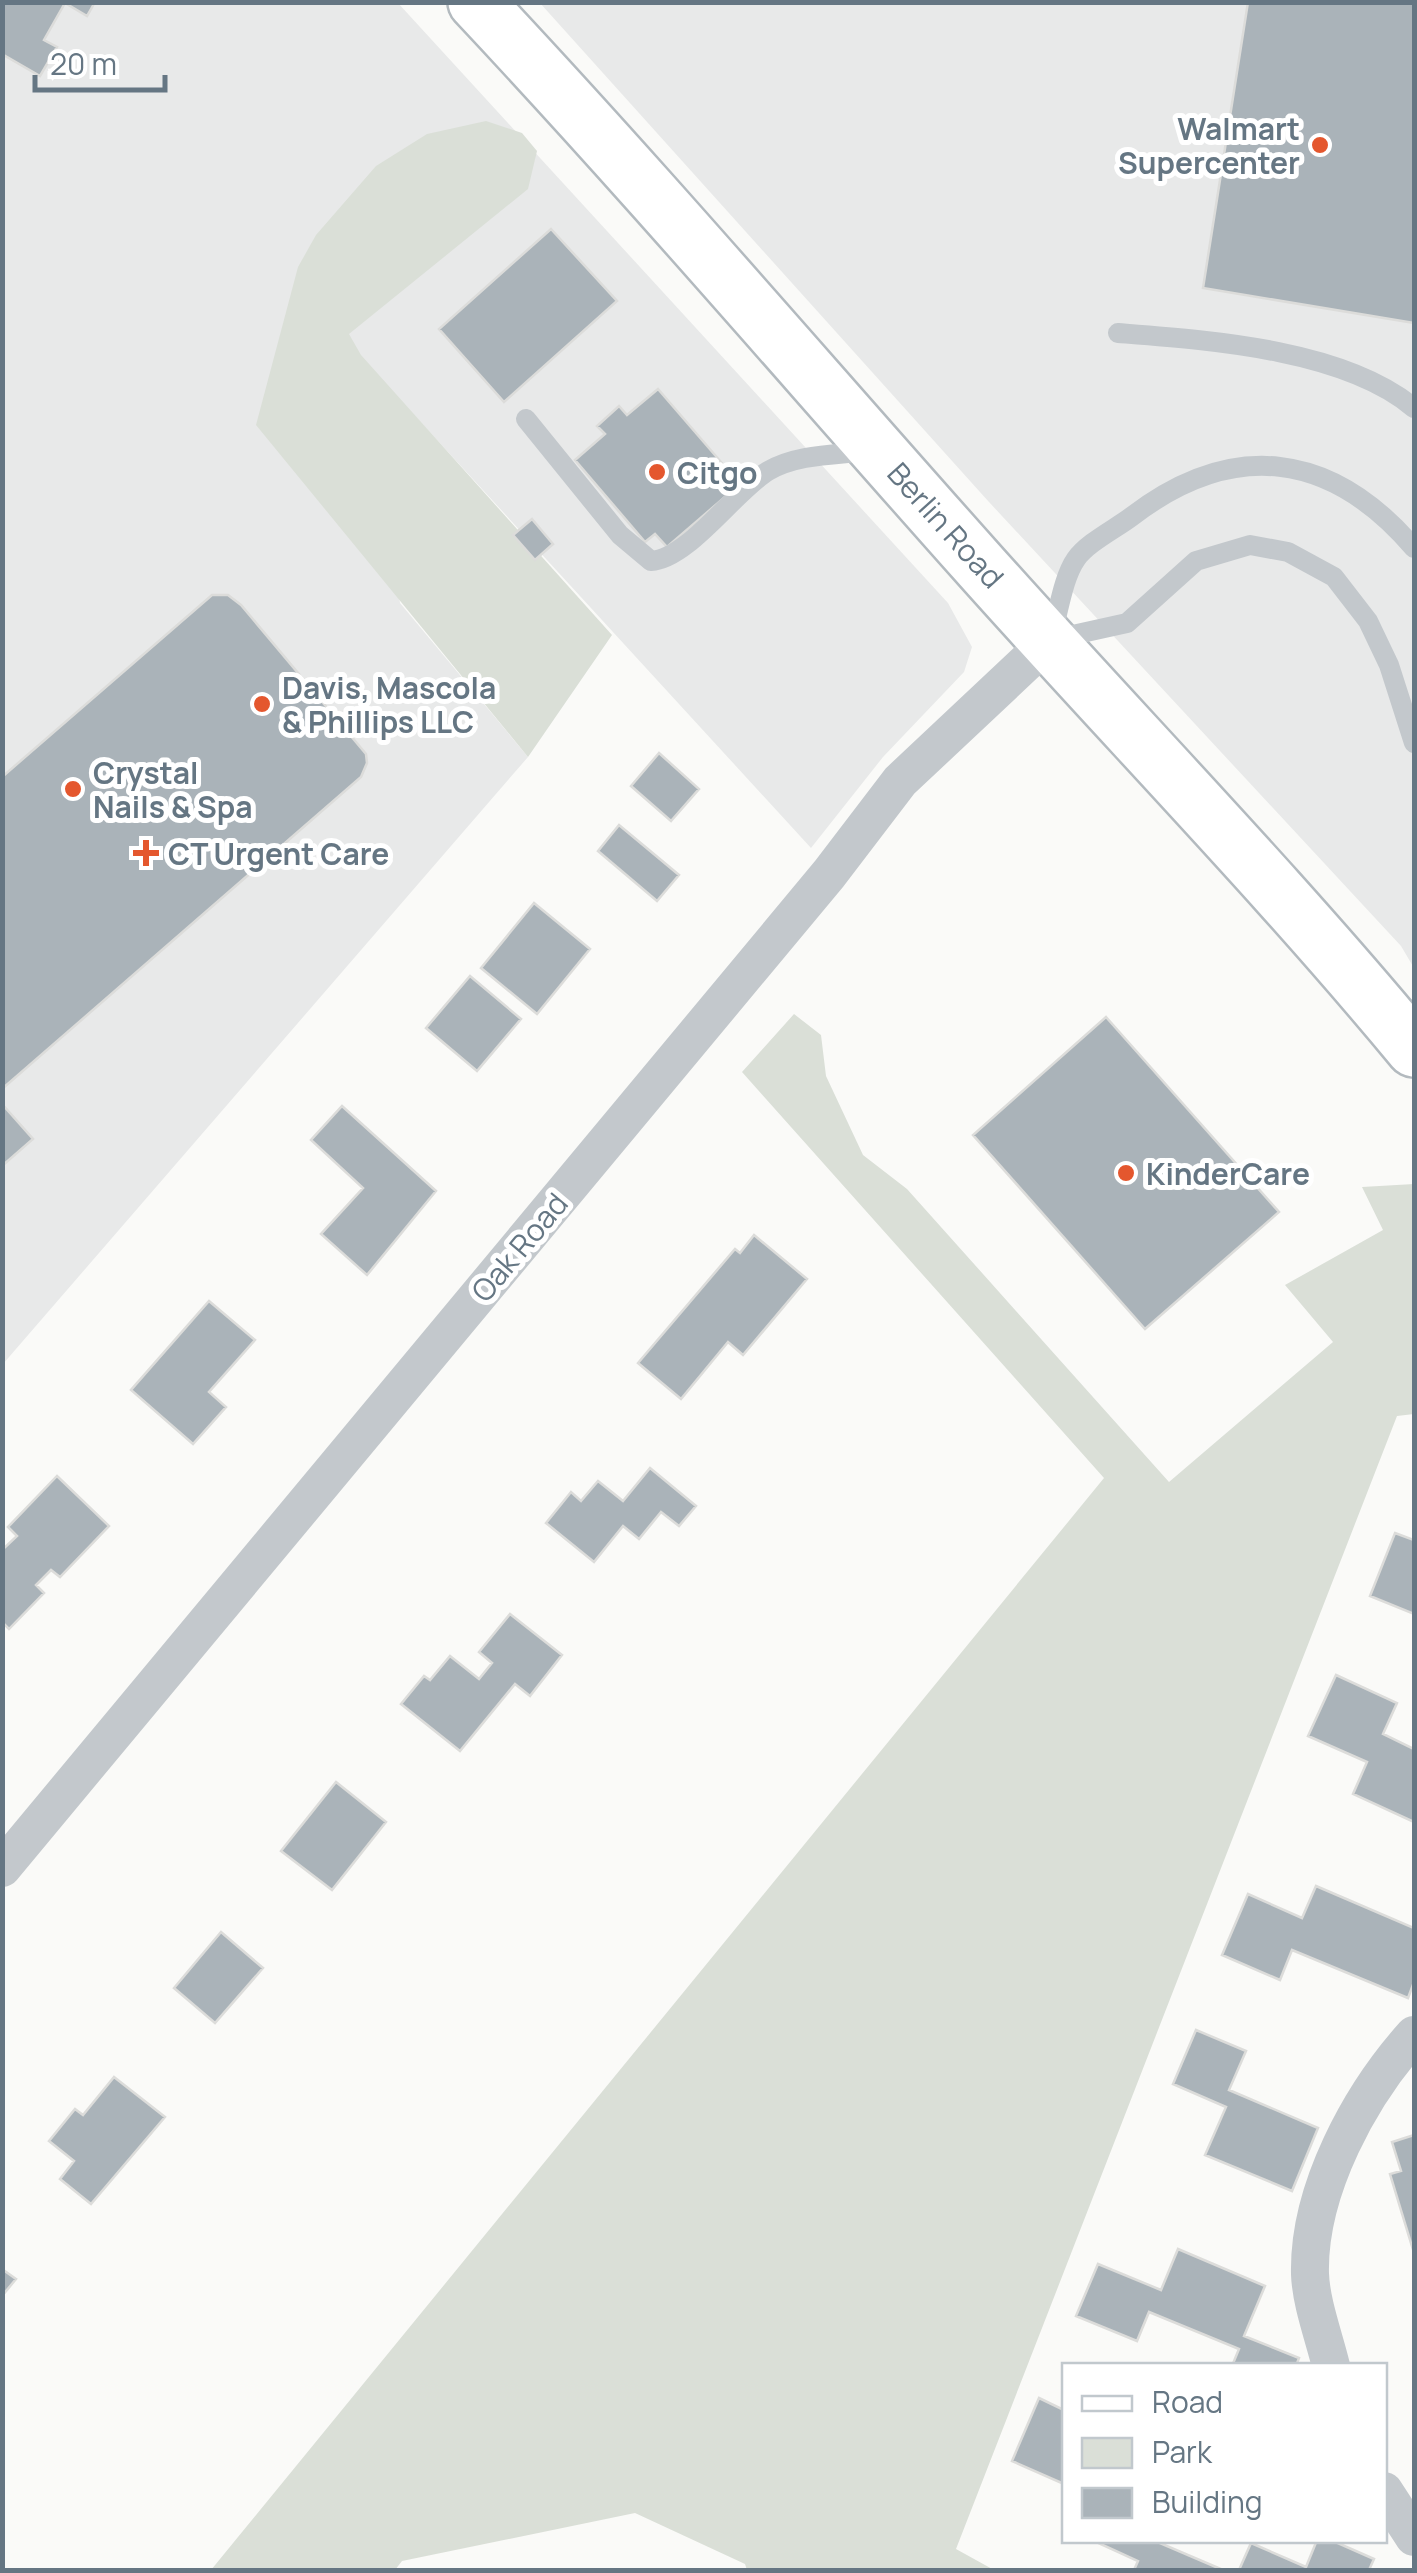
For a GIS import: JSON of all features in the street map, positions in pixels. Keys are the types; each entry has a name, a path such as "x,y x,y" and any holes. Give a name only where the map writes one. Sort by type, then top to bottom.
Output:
{"main road":[{"name":"Berlin Road","path":"476,2 1414,1049"}],"street":[{"name":"Oak Road","path":"2,1868 818,886 900,781 1050,640"},
{"path":"1329,2363 1310,2275 1318,2212 1339,2152 1392,2060 1414,2035"},
{"path":"1387,2495 1414,2537"}],"lane":[{"path":"1118,334 1178,338 1322,363 1389,386 1414,408"},
{"path":"526,418 620,535 651,560 671,555 764,474 784,463 879,450"},
{"path":"1050,640 1076,558 1152,500 1202,474 1253,463 1294,468 1342,486 1382,510 1414,548"},
{"path":"1050,640 1127,623 1196,561 1250,545 1288,552 1334,577 1368,620 1389,664 1414,743"}],"shaded area":[{"path":"3,3 398,3 948,603 972,647 964,672 883,757 811,848 361,357 400,603 528,757 3,1364"},
{"path":"540,3 1414,3 1414,968 1401,946 989,502"}],"green space":[{"path":"486,121 522,133 537,151 528,189 349,334 361,355 612,635 528,757 256,425 298,267 316,235 376,166 427,134"},
{"path":"794,1014 821,1035 826,1076 863,1155 907,1189 1169,1482 1333,1342 1285,1285 1383,1230 1362,1187 1414,1184 1414,1414 1397,1416 956,2549 994,2570 747,2570 745,2564 635,2513 402,2561 395,2570 211,2570 1104,1478 742,1072"}],"building":[{"path":"2,2 95,2 87,16 65,3 44,40 57,47 40,76 2,54"},
{"name":"Walmart Supercenter","path":"1248,2 1414,2 1414,323 1203,288"},
{"path":"551,229 617,301 504,402 439,329"},
{"name":"Citgo","path":"658,389 740,484 667,547 655,534 645,542 575,460 605,434 597,426 619,406 627,415"},
{"path":"532,519 553,544 535,560 513,535"},
{"path":"212,595 228,595 241,605 366,754 367,763 361,777 2,1089 2,777"},
{"path":"659,753 699,789 671,821 631,786"},
{"path":"619,825 679,875 657,901 598,851"},
{"path":"534,903 590,949 537,1014 481,968"},
{"path":"470,976 521,1019 477,1071 426,1028"},
{"name":"KinderCare","path":"1106,1017 1279,1212 1145,1329 973,1135"},
{"path":"2,1104 33,1139 2,1166"},
{"path":"342,1106 436,1191 367,1275 321,1234 363,1188 311,1140"},
{"path":"754,1235 807,1279 743,1355 728,1342 681,1399 638,1363 735,1249 740,1253"},
{"path":"209,1301 255,1340 209,1392 226,1407 193,1444 131,1390"},
{"path":"650,1468 696,1506 679,1526 661,1512 639,1539 623,1526 594,1562 546,1523 571,1492 581,1501 598,1481 623,1501"},
{"path":"57,1476 109,1526 60,1577 51,1570 36,1585 44,1593 9,1629 2,1622 2,1550 17,1536 8,1527"},
{"path":"1395,1533 1414,1540 1414,1614 1370,1596"},
{"path":"510,1614 562,1655 530,1696 515,1684 460,1751 401,1704 424,1676 430,1680 450,1656 479,1679 492,1663 479,1652"},
{"path":"1336,1675 1397,1703 1383,1734 1414,1749 1414,1822 1353,1794 1367,1762 1308,1736"},
{"path":"336,1782 386,1822 332,1890 281,1851"},
{"path":"1316,1886 1414,1928 1414,1982 1408,1998 1292,1950 1280,1980 1222,1955 1248,1894 1302,1918"},
{"path":"221,1932 263,1968 215,2023 174,1988"},
{"path":"1196,2030 1246,2051 1229,2090 1318,2128 1292,2191 1205,2155 1226,2107 1173,2084"},
{"path":"114,2077 165,2117 91,2204 60,2179 74,2161 49,2141 75,2109 83,2115"},
{"path":"1414,2135 1414,2253 1390,2174 1401,2171 1392,2142"},
{"path":"1178,2249 1265,2286 1244,2336 1299,2358 1297,2363 1233,2363 1239,2349 1149,2312 1137,2341 1076,2316 1098,2264 1161,2290"},
{"path":"2,2269 16,2279 2,2296"},
{"path":"1039,2398 1062,2409 1062,2483 1012,2461"},
{"path":"1099,2543 1160,2543 1223,2570 1134,2570 1138,2561"},
{"path":"1251,2543 1306,2567 1316,2543 1338,2543 1374,2559 1369,2570 1239,2570"}],"place":[{"name":"Walmart Supercenter","path":"1320,145"},
{"name":"Citgo","path":"657,472"},
{"name":"Davis, Mascola & Phillips LLC","path":"262,704"},
{"name":"Crystal Nails & Spa","path":"73,789"},
{"name":"CT Urgent Care","path":"146,853"},
{"name":"KinderCare","path":"1126,1173"}]}
